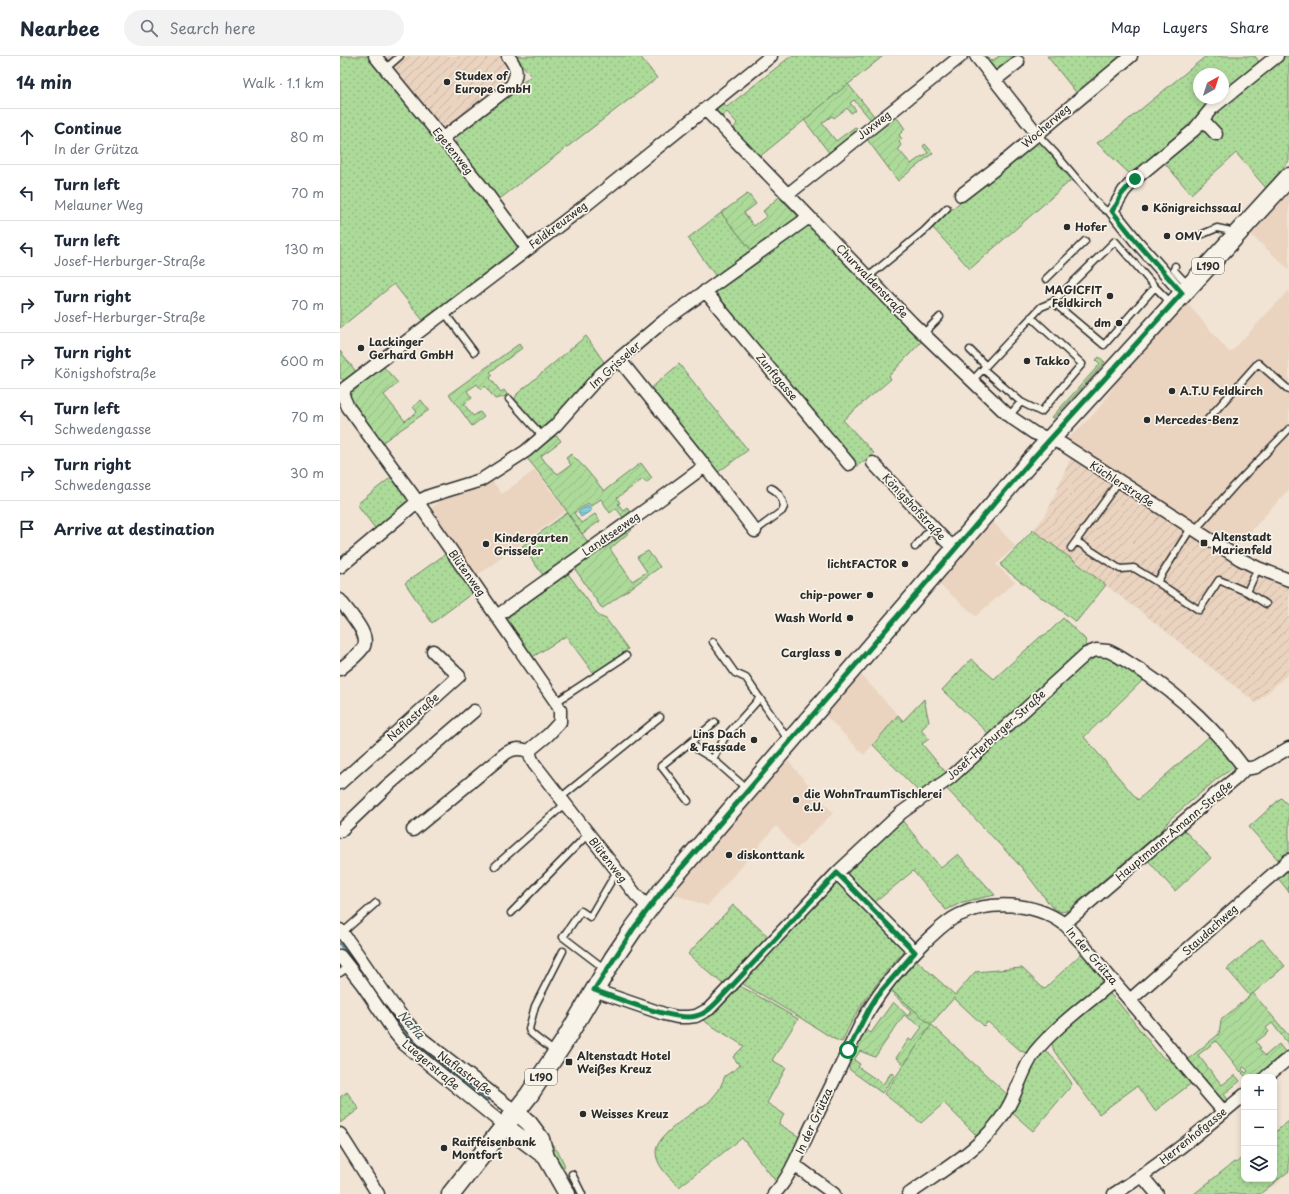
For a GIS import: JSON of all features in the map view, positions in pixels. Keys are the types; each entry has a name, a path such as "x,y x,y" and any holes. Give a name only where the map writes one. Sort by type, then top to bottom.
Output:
{"main road":[{"name":"Königshofstraße","path":"511,1119 556,1053 606,970 665,887 1049,440 1289,177"},
{"name":"Naflastraße","path":"511,1119 529,1123 541,1139 546,1157 567,1194"},
{"name":"L190","path":"451,1194 511,1119"}],"street":[{"name":"Egetenweg","path":"375,56 482,187 527,248"},
{"path":"442,138 511,86 515,80 516,68 508,56"},
{"name":"Feldkreuzweg","path":"344,392 349,385 527,248 586,205 772,56"},
{"name":"Juxweg","path":"787,194 961,56"},
{"path":"976,56 1037,134"},
{"name":"Wocherweg","path":"961,195 1131,56"},
{"path":"1181,294 1112,211 1121,195 1135,179 1194,130 1211,109 1277,56"},
{"path":"995,80 1018,62"},
{"name":"Churwaldenstraße","path":"705,110 923,334 972,380 1004,413 1026,429 1049,440"},
{"path":"1203,120 1216,134"},
{"name":"Im Grisseler","path":"340,567 417,502 429,496 481,480 526,451 566,415 601,374 664,321 809,217"},
{"name":"Zunftgasse","path":"705,291 849,464"},
{"path":"619,359 755,531"},
{"name":"Blütenweg","path":"344,392 344,399 348,407 395,470 556,702 560,710 560,722 548,735 534,745 530,752 532,761 636,895 649,908"},
{"name":"Küchlerstraße","path":"1049,440 1062,444 1240,559 1258,568 1288,577"},
{"name":"Königshofstraße","path":"873,464 932,527 955,549"},
{"name":"Landtseeweg","path":"497,616 705,466"},
{"path":"340,600 364,632 366,640 364,647 340,669"},
{"name":"Josef-Herburger-Straße","path":"594,990 664,1014 688,1017 703,1013 717,1002 837,873 901,813 950,778 1091,651 1103,649 1112,653 1163,685 1215,731 1245,769"},
{"name":"Naflastraße","path":"340,783 459,676 433,651"},
{"path":"340,831 386,787 474,711"},
{"name":"Hauptmann-Amann-Straße","path":"1064,924 1245,769 1256,767 1289,748"},
{"path":"413,830 506,753 513,749 520,749 530,752"},
{"name":"Staudachweg","path":"1130,1000 1289,860"},
{"path":"837,873 915,952"},
{"name":"In der Grütza","path":"774,1194 780,1188 793,1165 870,1007 877,996 915,952 948,922 958,916 979,908 1008,906 1029,908 1046,914 1064,924 1224,1112"},
{"name":"Naflastraße","path":"341,932 410,1027 511,1119"},
{"name":"Luegerstraße","path":"340,956 344,970 404,1044 511,1119"},
{"path":"909,1194 967,1153 989,1134 1008,1108 1024,1070 1035,1052 1049,1036 1114,981"},
{"path":"1270,1074 1289,1058"},
{"name":"Herrenhofgasse","path":"1114,1194 1142,1176 1241,1098"},
{"path":"340,1134 378,1194"},
{"path":"793,1165 834,1194"},
{"path":"1142,1176 1157,1194"}],"lane":[{"path":"385,69 400,56"},
{"path":"1037,134 1096,202 1105,210 1112,211"},
{"path":"868,277 924,231 947,208"},
{"path":"1203,234 1217,228 1238,233"},
{"path":"1046,279 1085,241"},
{"path":"972,380 1041,307 1052,302 1115,241 1155,287 1181,294"},
{"path":"1175,266 1174,270 1181,294"},
{"path":"1052,302 1104,345 1155,287"},
{"path":"444,312 474,352"},
{"path":"923,334 940,317"},
{"path":"970,350 1021,402 1041,412 1082,364 1031,317"},
{"path":"1208,419 1258,363 1289,390"},
{"path":"509,399 543,437"},
{"path":"1004,413 1021,402"},
{"path":"1157,582 1193,529 1289,430"},
{"path":"1071,548 1119,482"},
{"path":"755,531 782,512 784,507 782,498 774,489 771,488"},
{"path":"915,547 932,527"},
{"path":"1076,541 1120,569 1134,568 1199,610 1219,580 1247,592 1266,604"},
{"path":"1247,592 1258,568"},
{"path":"713,642 735,673 746,678 790,742"},
{"path":"556,702 626,656"},
{"path":"714,759 725,737 760,698"},
{"path":"495,866 562,801 660,716"},
{"path":"688,801 661,766 715,722"},
{"path":"691,742 698,750 714,759 748,790"},
{"path":"511,913 588,834"},
{"path":"606,970 563,936 580,911 590,917 617,871"},
{"path":"341,932 376,903"},
{"path":"556,1053 533,1035 530,1032 530,1028 535,1006 563,951"},
{"path":"572,1174 582,1194"}],"shaded area":[{"path":"380,56 502,56 509,65 510,73 508,81 454,123 444,126 435,122"},
{"path":"1289,192 1289,269 1251,235"},
{"path":"1289,290 1289,489 1231,553 1062,444 1093,415 1104,402 1117,381 1187,303 1230,353"},
{"path":"1073,452 1162,510 1289,580 1289,673 1256,703 1145,615 1033,530 1045,516"},
{"name":"Kindergarten Grisseler","path":"535,470 566,511 475,577 429,510 453,492 491,479 502,494"},
{"path":"993,522 1015,546 996,565 1015,582 976,616 939,584"},
{"path":"861,675 898,715 864,755 826,716"},
{"path":"788,761 833,813 796,849 776,826 707,906 673,894 755,798"}],"green space":[{"path":"340,56 370,56 480,190 517,242 517,250 514,254 425,323 394,284 340,328"},
{"path":"515,56 640,56 657,78 497,201 457,148 456,138 465,127 531,76"},
{"path":"791,56 883,56 758,158 737,135 734,128 737,123 727,112 720,118 717,114 717,108 720,102 727,107"},
{"path":"981,56 987,56 992,61 999,56 1020,56 996,75"},
{"path":"1047,56 1126,56 1079,96"},
{"path":"1206,56 1255,56 1261,65 1229,91 1229,68 1193,68 1193,104 1214,104 1195,125 1133,177 1097,143 1112,133"},
{"path":"1282,56 1289,56 1289,161 1266,188 1236,153 1191,194 1163,161 1201,132 1206,132 1211,135 1212,116 1226,104 1229,104 1229,101"},
{"path":"848,84 875,117 872,121 854,100 850,103 856,110 851,113 847,108 834,118 832,116 822,123 836,141 855,127 860,130 830,154 804,120"},
{"path":"894,117 898,119 905,129 899,135 902,139 899,142 901,145 898,149 911,164 928,153 923,146 925,144 933,153 898,181 866,138"},
{"path":"1038,141 1043,144 1070,174 1070,181 970,269 933,228 933,225 990,177"},
{"path":"747,194 756,204 744,213 754,226 767,216 763,211 779,197 797,215 797,218 753,252 721,213"},
{"path":"721,213 753,252 717,278 688,238"},
{"path":"806,225 814,229 922,341 889,376 891,379 843,420 874,453 856,467 712,292"},
{"path":"586,336 604,362 603,366 547,429 538,427 517,403 515,399 517,394"},
{"path":"519,344 522,348 490,372 493,375 490,378 501,392 504,390 507,394 504,397 495,399 485,386 481,389 477,384 467,391 472,398 464,404 473,416 480,412 484,417 472,426 449,394"},
{"path":"340,351 357,373 346,381 340,378"},
{"path":"1099,357 1105,362 1054,418 1052,417 1100,364 1096,360"},
{"path":"679,364 748,450 717,473 649,390"},
{"path":"382,365 398,383 384,395 405,421 417,412 413,407 421,400 429,410 380,444 350,403 348,391"},
{"path":"555,436 561,441 541,456 546,463 558,474 571,465 566,458 571,454 604,491 641,463 652,478 646,483 643,479 617,498 620,503 618,504 623,510 627,507 632,514 624,519 616,508 610,513 601,499 591,506 588,503 574,513 581,523 595,514 600,521 582,534 552,489 527,458"},
{"path":"394,475 410,501 377,531 357,504"},
{"path":"567,513 590,545 545,578 522,546"},
{"path":"626,529 632,530 610,549 632,581 647,572 637,557 648,551 660,567 603,608 577,572 576,568 578,564"},
{"path":"1033,530 1106,585 1076,622 1050,602 1039,596 1001,566 1001,564"},
{"path":"447,553 475,591 432,623 405,583"},
{"path":"566,573 599,616 606,619 628,649 594,674 566,636 531,658 508,626 507,620 512,610"},
{"path":"1063,618 1085,639 1086,643 1084,650 991,736 942,690 971,659 994,679 1040,637 1048,633"},
{"path":"1093,656 1106,656 1144,679 1084,737 1138,800 1212,734 1234,761 1235,767 1218,778 1171,818 1161,831 1067,911 1062,912 1051,906 1022,868 945,787 1062,681"},
{"path":"924,699 929,722 921,730 929,739 922,744 948,775 921,794 873,745 898,715 903,721"},
{"path":"1281,798 1289,806 1289,854 1280,862 1249,827"},
{"path":"901,819 941,868 958,854 995,895 963,902 946,910 913,871 873,904 849,879 848,870"},
{"path":"1181,827 1211,858 1175,891 1146,858"},
{"path":"1289,866 1288,872 1289,892 1277,877"},
{"path":"834,883 839,883 904,948 904,951 861,1005 842,1042 834,1039 743,984 742,981"},
{"path":"733,905 770,938 725,986 688,954"},
{"path":"1262,939 1285,966 1250,996 1227,969"},
{"path":"1082,953 1102,979 1101,986 1029,1054 1021,1051 988,1022 984,1026 954,998 931,1024 1010,1097 979,1138 944,1103 921,1123 884,1094 931,1025 890,989 915,959 955,995 975,972 1022,968 1044,989"},
{"path":"740,986 798,1019 772,1060 786,1068 767,1103 784,1114 779,1124 801,1138 777,1183 742,1138 679,1187 658,1162 656,1152 658,1145 669,1131 709,1102 719,1090 725,1076 740,1066 733,1057 744,1046 701,1019"},
{"path":"890,989 931,1025 904,1065 896,1058 909,1039 912,1041 922,1027 904,1015 875,1057 860,1051 854,1060 860,1064 858,1067 883,1084 891,1073 895,1075 882,1093 850,1070 846,1062 863,1029 871,1033 893,1002 908,1016 911,1011 890,991"},
{"path":"1108,992 1118,1002 1159,1054 1165,1059 1173,1059 1193,1082 1155,1111 1137,1086 1099,1114 1054,1051 1051,1040"},
{"path":"1253,993 1289,1036 1289,1045 1272,1023 1266,1028 1269,1032 1256,1042 1261,1048 1259,1049 1265,1056 1279,1044 1286,1053 1278,1057 1259,1074 1243,1074 1242,1073 1244,1071 1246,1073 1248,1071 1244,1067 1242,1068 1243,1070 1241,1072 1216,1041 1198,1055 1222,1085 1235,1075 1240,1081 1224,1094 1228,1100 1224,1101 1219,1098 1187,1060 1219,1034 1221,1020"},
{"path":"1044,1051 1056,1061 1072,1085 1033,1131 1010,1111 1038,1055"},
{"path":"347,1092 359,1109 340,1123 340,1097"},
{"path":"1289,1121 1289,1171 1277,1181 1277,1146 1277,1131"},
{"path":"548,1139 559,1153 565,1166 562,1168 547,1140"},
{"path":"1241,1159 1241,1182 1275,1182 1260,1194 1194,1194 1234,1162 1236,1163"}],"water":[{"path":"588,505 592,510 581,517 578,512"}],"waterway":[{"name":"Nafla","path":"340,944 399,1028 418,1047 487,1101"}],"place":[{"name":"Studex of Europe GmbH","path":"447,82"},
{"name":"Königreichssaal","path":"1145,208"},
{"name":"Hofer","path":"1067,227"},
{"name":"OMV","path":"1167,236"},
{"name":"MAGICFIT Feldkirch","path":"1110,296"},
{"name":"dm","path":"1119,323"},
{"name":"Lackinger Gerhard GmbH","path":"361,348"},
{"name":"Takko","path":"1027,361"},
{"name":"A.T.U Feldkirch","path":"1172,391"},
{"name":"Mercedes-Benz","path":"1147,420"},
{"name":"Altenstadt Marienfeld","path":"1204,543"},
{"name":"Kindergarten Grisseler","path":"486,544"},
{"name":"lichtFACTOR","path":"905,564"},
{"name":"chip-power","path":"870,595"},
{"name":"Wash World","path":"850,618"},
{"name":"Carglass","path":"838,653"},
{"name":"Lins Dach & Fassade","path":"754,740"},
{"name":"die WohnTraumTischlerei e.U.","path":"796,800"},
{"name":"diskonttank","path":"729,855"},
{"name":"Altenstadt Hotel Weißes Kreuz","path":"569,1062"},
{"name":"Weisses Kreuz","path":"583,1114"},
{"name":"Raiffeisenbank Montfort","path":"444,1148"}],"route":[{"path":"848,1050 877,996 915,952 837,873 717,1002 703,1013 696,1016 677,1017 594,990 634,928 665,887 1007,488 1182,293 1136,241 1112,211 1121,195 1135,179"}]}
